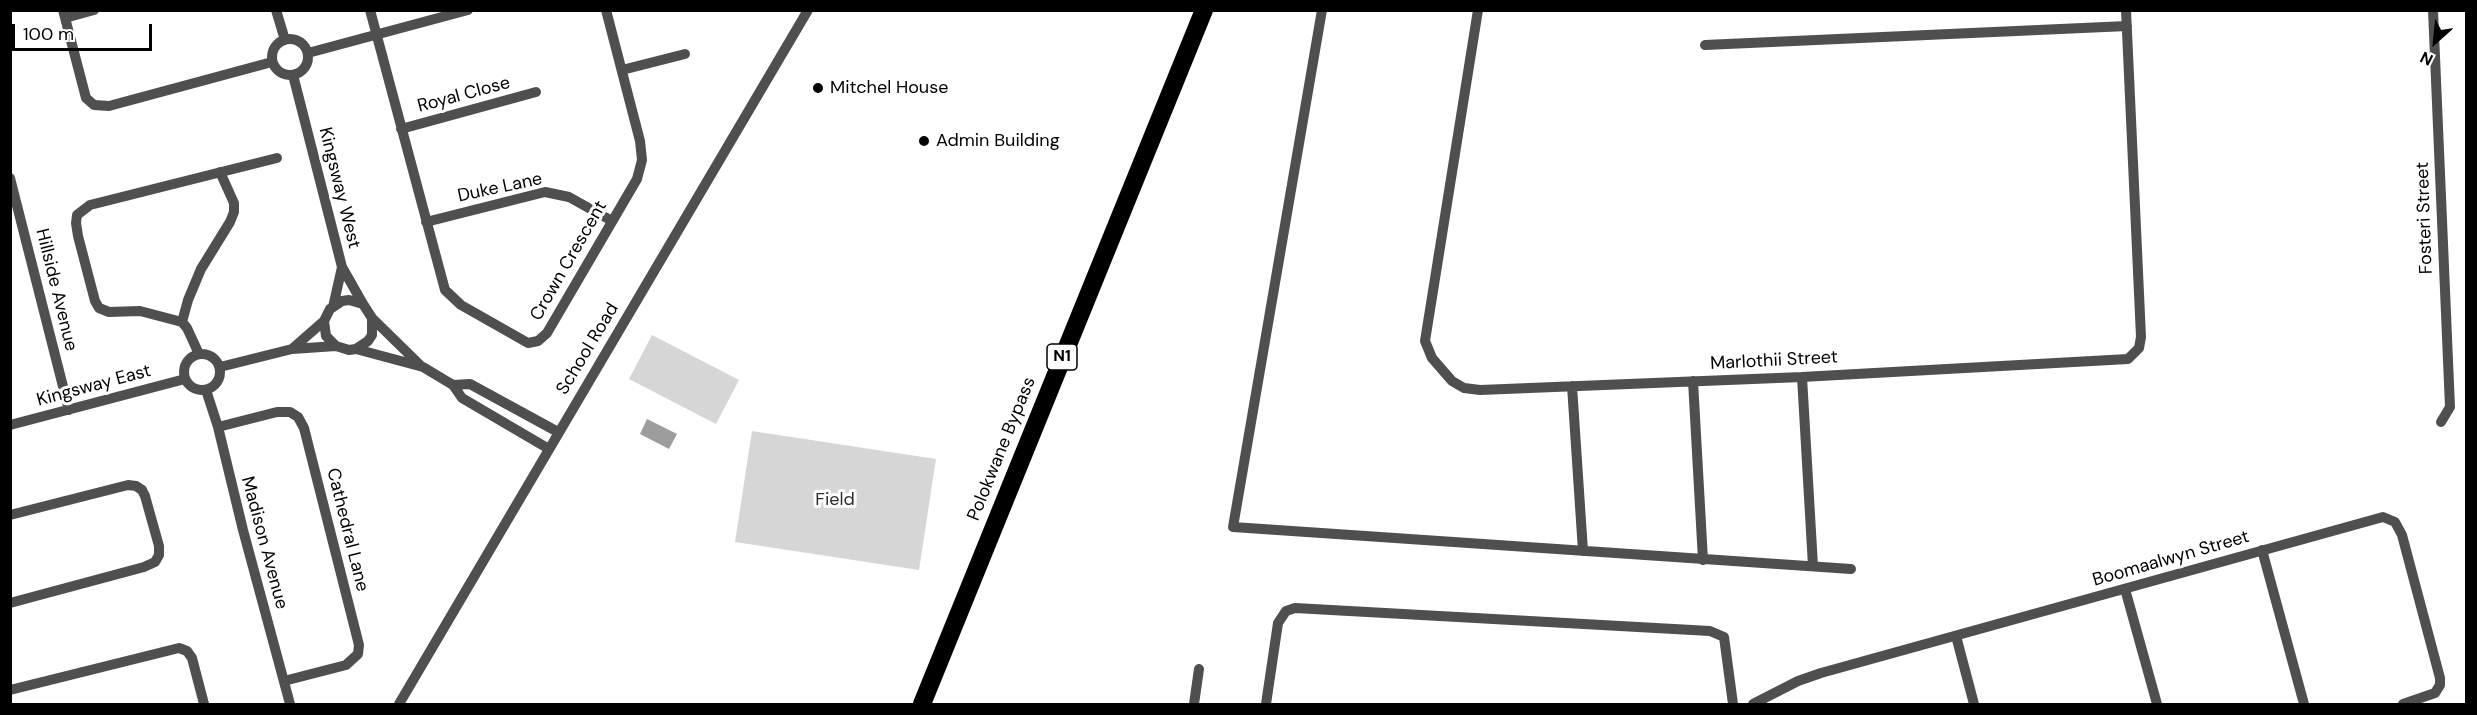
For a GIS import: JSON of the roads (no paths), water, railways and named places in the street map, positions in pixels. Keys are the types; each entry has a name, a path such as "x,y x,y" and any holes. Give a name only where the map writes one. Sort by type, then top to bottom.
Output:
{"highway":[{"name":"Polokwane Bypass","path":"922,705 1204,10"}],"street":[{"path":"94,10 64,14 86,98 94,105 109,106 272,62"},
{"path":"276,10 285,40"},
{"name":"Crown Crescent","path":"370,10 442,283 449,295 461,305 528,343 538,341 547,333 637,178 642,160 640,141 606,10"},
{"path":"308,53 468,10"},
{"name":"School Road","path":"399,705 808,10"},
{"path":"1322,10 1233,527 1851,569"},
{"name":"Marlothii Street","path":"1478,10 1425,341 1432,358 1452,381 1464,388 1480,390 2123,361 2136,353 2141,337 2126,10"},
{"name":"Fosteri Street","path":"2433,10 2450,407 2441,422"},
{"path":"1705,45 2127,26"},
{"path":"285,40 299,41 308,53 306,67 293,75 278,71 272,62 276,46 285,40"},
{"path":"622,70 685,54"},
{"name":"Kingsway West","path":"293,75 342,267 372,318 423,367"},
{"name":"Royal Close","path":"402,129 536,92"},
{"path":"198,354 182,322 140,311 109,312 99,308 95,301 75,223 77,215 90,205 277,158"},
{"path":"182,322 201,269 231,222 234,212 234,203 220,172"},
{"name":"Hillside Avenue","path":"10,178 69,410"},
{"name":"Duke Lane","path":"426,222 544,192 569,197 612,221"},
{"path":"292,349 324,321 333,307 342,267"},
{"path":"333,307 349,300 363,304"},
{"path":"357,349 372,335 372,318"},
{"path":"324,321 326,336 336,346"},
{"path":"220,367 292,349 336,346 349,350 357,349 423,367 453,385 462,398 549,448"},
{"path":"198,354 212,356 220,367 217,381 206,390 196,389 185,379 185,365 190,358 198,354"},
{"path":"1802,376 1813,566"},
{"name":"Kingsway East","path":"10,425 185,379"},
{"path":"1694,381 1703,560"},
{"path":"453,385 470,384 558,432"},
{"path":"1572,386 1583,551"},
{"name":"Madison Avenue","path":"206,390 218,427 290,705"},
{"name":"Cathedral Lane","path":"218,427 277,412 290,412 298,417 307,440 359,645 358,654 346,665 284,681"},
{"path":"10,515 128,485 136,486 142,489 145,496 159,546 159,555 155,562 144,567 10,603"},
{"name":"Boomaalwyn Street","path":"1753,705 1798,681 1821,673 2383,517 2395,522 2402,535 2440,678 2440,685 2435,693 2403,705"},
{"path":"2262,550 2304,705"},
{"path":"2125,589 2157,705"},
{"path":"1266,705 1278,623 1286,611 1296,608 1710,631 1724,636 1733,705"},
{"path":"1956,636 1974,705"},
{"path":"10,690 179,648 187,651 192,658 204,705"},
{"path":"1194,705 1199,669"}],"place":[{"name":"Mitchel House","path":"818,88"},
{"name":"Admin Building","path":"924,141"}],"park label":[{"name":"Field","path":"835,500"}]}
